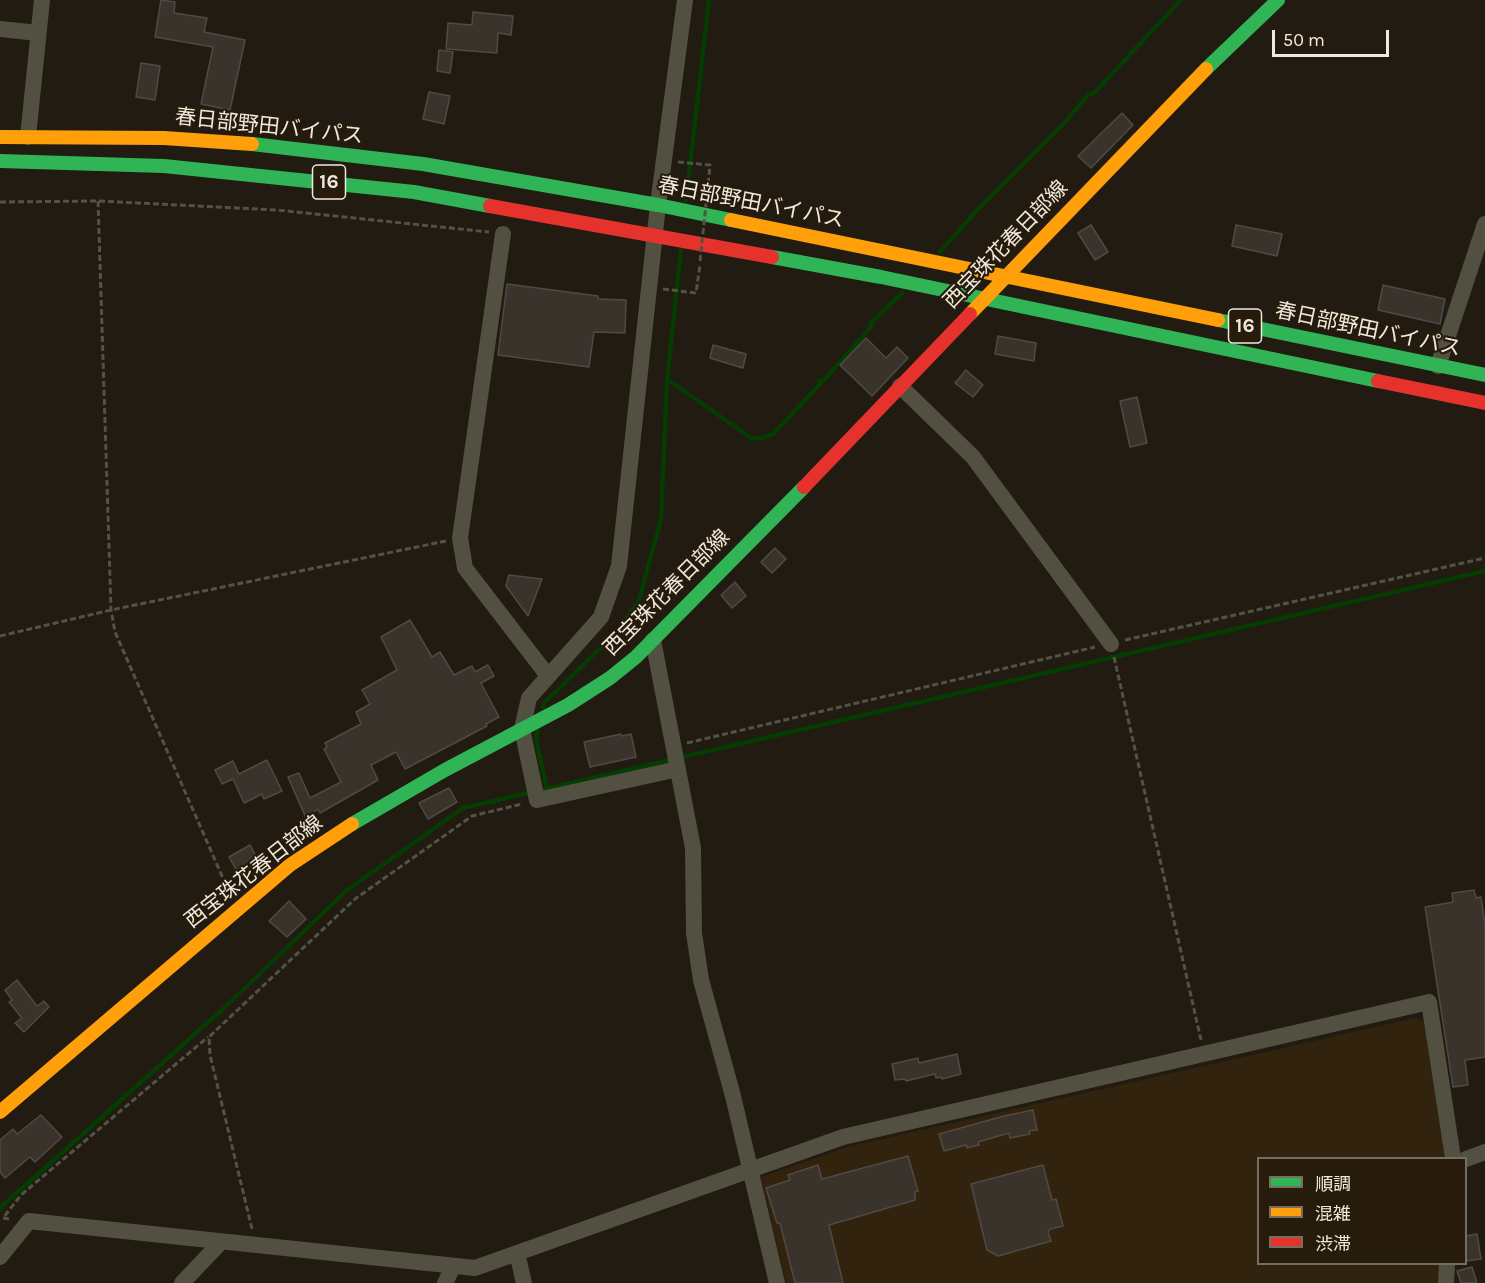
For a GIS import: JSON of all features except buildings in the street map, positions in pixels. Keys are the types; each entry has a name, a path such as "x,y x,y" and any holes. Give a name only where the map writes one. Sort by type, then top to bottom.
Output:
{"main road":[{"name":"西宝珠花春日部線","path":"0,1112 290,865 346,827 610,678 653,640 1228,46 1278,0"},
{"name":"春日部野田バイパス","path":"0,137 164,138 245,143 423,164 658,205 1485,375"},
{"name":"16","path":"0,161 164,166 414,192 655,235 983,299 1485,403"}],"street":[{"path":"28,137 42,0"},
{"path":"678,769 537,800 526,727 530,698 601,616 619,566 658,205 685,0"},
{"path":"0,29 38,33"},
{"path":"1438,366 1485,224"},
{"path":"503,234 460,538 465,568 548,676"},
{"path":"900,386 973,457 1111,644"},
{"path":"653,640 693,848 694,933 701,980 733,1096 777,1283"},
{"path":"0,1257 29,1221 475,1268 843,1137 1429,1002 1453,1157"},
{"path":"1467,1159 1485,1152"},
{"path":"182,1283 221,1242"},
{"path":"518,1253 524,1283"},
{"path":"1446,1283 1447,1265"},
{"path":"445,1283 453,1267"}],"path":[{"path":"649,288 696,294 698,283 710,165 664,160"},
{"path":"0,202 98,201 277,210 503,234"},
{"path":"98,201 111,610 115,632 237,910"},
{"path":"0,636 111,610 460,538"},
{"path":"673,746 1485,558"},
{"path":"1111,644 1204,1055"},
{"path":"29,1221 3,1218 21,1195 208,1037 355,899 471,816 537,800"},
{"path":"208,1037 210,1055 256,1246"}],"shaded area":[{"path":"1415,1018 1424,1022 1445,1157 1257,1157 1257,1265 1440,1265 1437,1283 786,1283 761,1177 847,1147"}],"waterway":[{"path":"686,200 709,0"},
{"path":"940,252 979,208 1065,122 1088,95 1094,93 1181,0"},
{"path":"543,707 544,703 619,630 639,600 661,519 667,379 681,250"},
{"path":"667,379 751,438 773,434 821,383 819,381 824,380 872,326 870,324 902,293"},
{"path":"0,1208 225,1007 347,890 463,808 1485,571"},
{"path":"538,730 536,739 547,789"}],"traffic: fast":[{"path":"1206,69 1278,0"},
{"path":"252,144 423,164 731,220"},
{"path":"0,161 164,166 414,192 490,206"},
{"path":"772,257 881,277 1378,381"},
{"path":"1218,320 1485,375"},
{"path":"352,824 445,770 568,705 610,678 636,657 804,487"}],"traffic: slow":[{"path":"970,314 1206,69"},
{"path":"0,137 164,138 252,144"},
{"path":"731,220 1218,320"},
{"path":"0,1112 290,865 352,824"}],"traffic: jam":[{"path":"490,206 772,257"},
{"path":"804,487 970,314"},
{"path":"1378,381 1485,403"}]}
